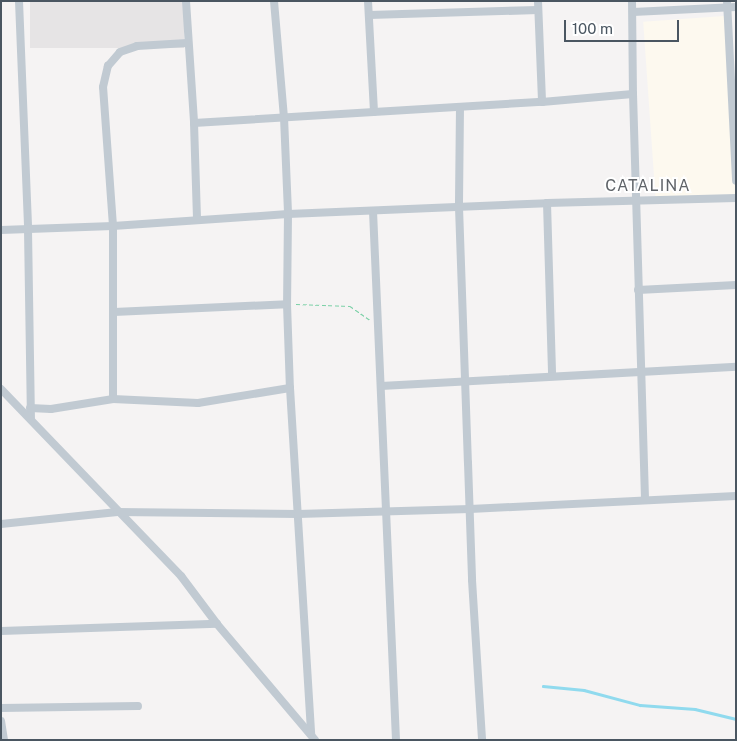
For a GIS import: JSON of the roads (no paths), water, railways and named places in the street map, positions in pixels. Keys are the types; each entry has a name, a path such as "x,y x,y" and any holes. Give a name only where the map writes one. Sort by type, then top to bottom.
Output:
{"street":[{"path":"20,1 28,230 31,418"},
{"path":"186,1 187,43 194,123 197,220"},
{"path":"274,1 284,117 288,214 287,304 290,388 313,737"},
{"path":"368,1 374,112"},
{"path":"632,1 633,94 638,201 640,371 645,500"},
{"path":"633,12 727,4 736,7"},
{"path":"727,4 733,91 736,181"},
{"path":"369,15 538,5 542,102"},
{"path":"113,399 113,226 103,87 108,66 120,52 137,46 187,43"},
{"path":"194,123 542,102 633,94"},
{"path":"460,107 459,207 465,382 482,740"},
{"path":"1,230 113,226 288,214 547,202 736,198"},
{"path":"547,202 552,376"},
{"path":"373,211 396,740"},
{"path":"638,290 736,285"},
{"path":"114,312 287,304"},
{"path":"381,386 736,367"},
{"path":"30,408 51,409 113,399 198,402 290,388"},
{"path":"1,389 31,418 117,512 181,576 217,624 313,737"},
{"path":"1,524 117,512 298,514 470,509 736,496"},
{"path":"1,631 217,624"},
{"path":"1,708 138,706"},
{"path":"1,721 4,740"}],"waterway":[{"path":"543,686 584,690 640,705 695,709 736,719"}],"district":[{"name":"CATALINA","path":"648,186"}]}
